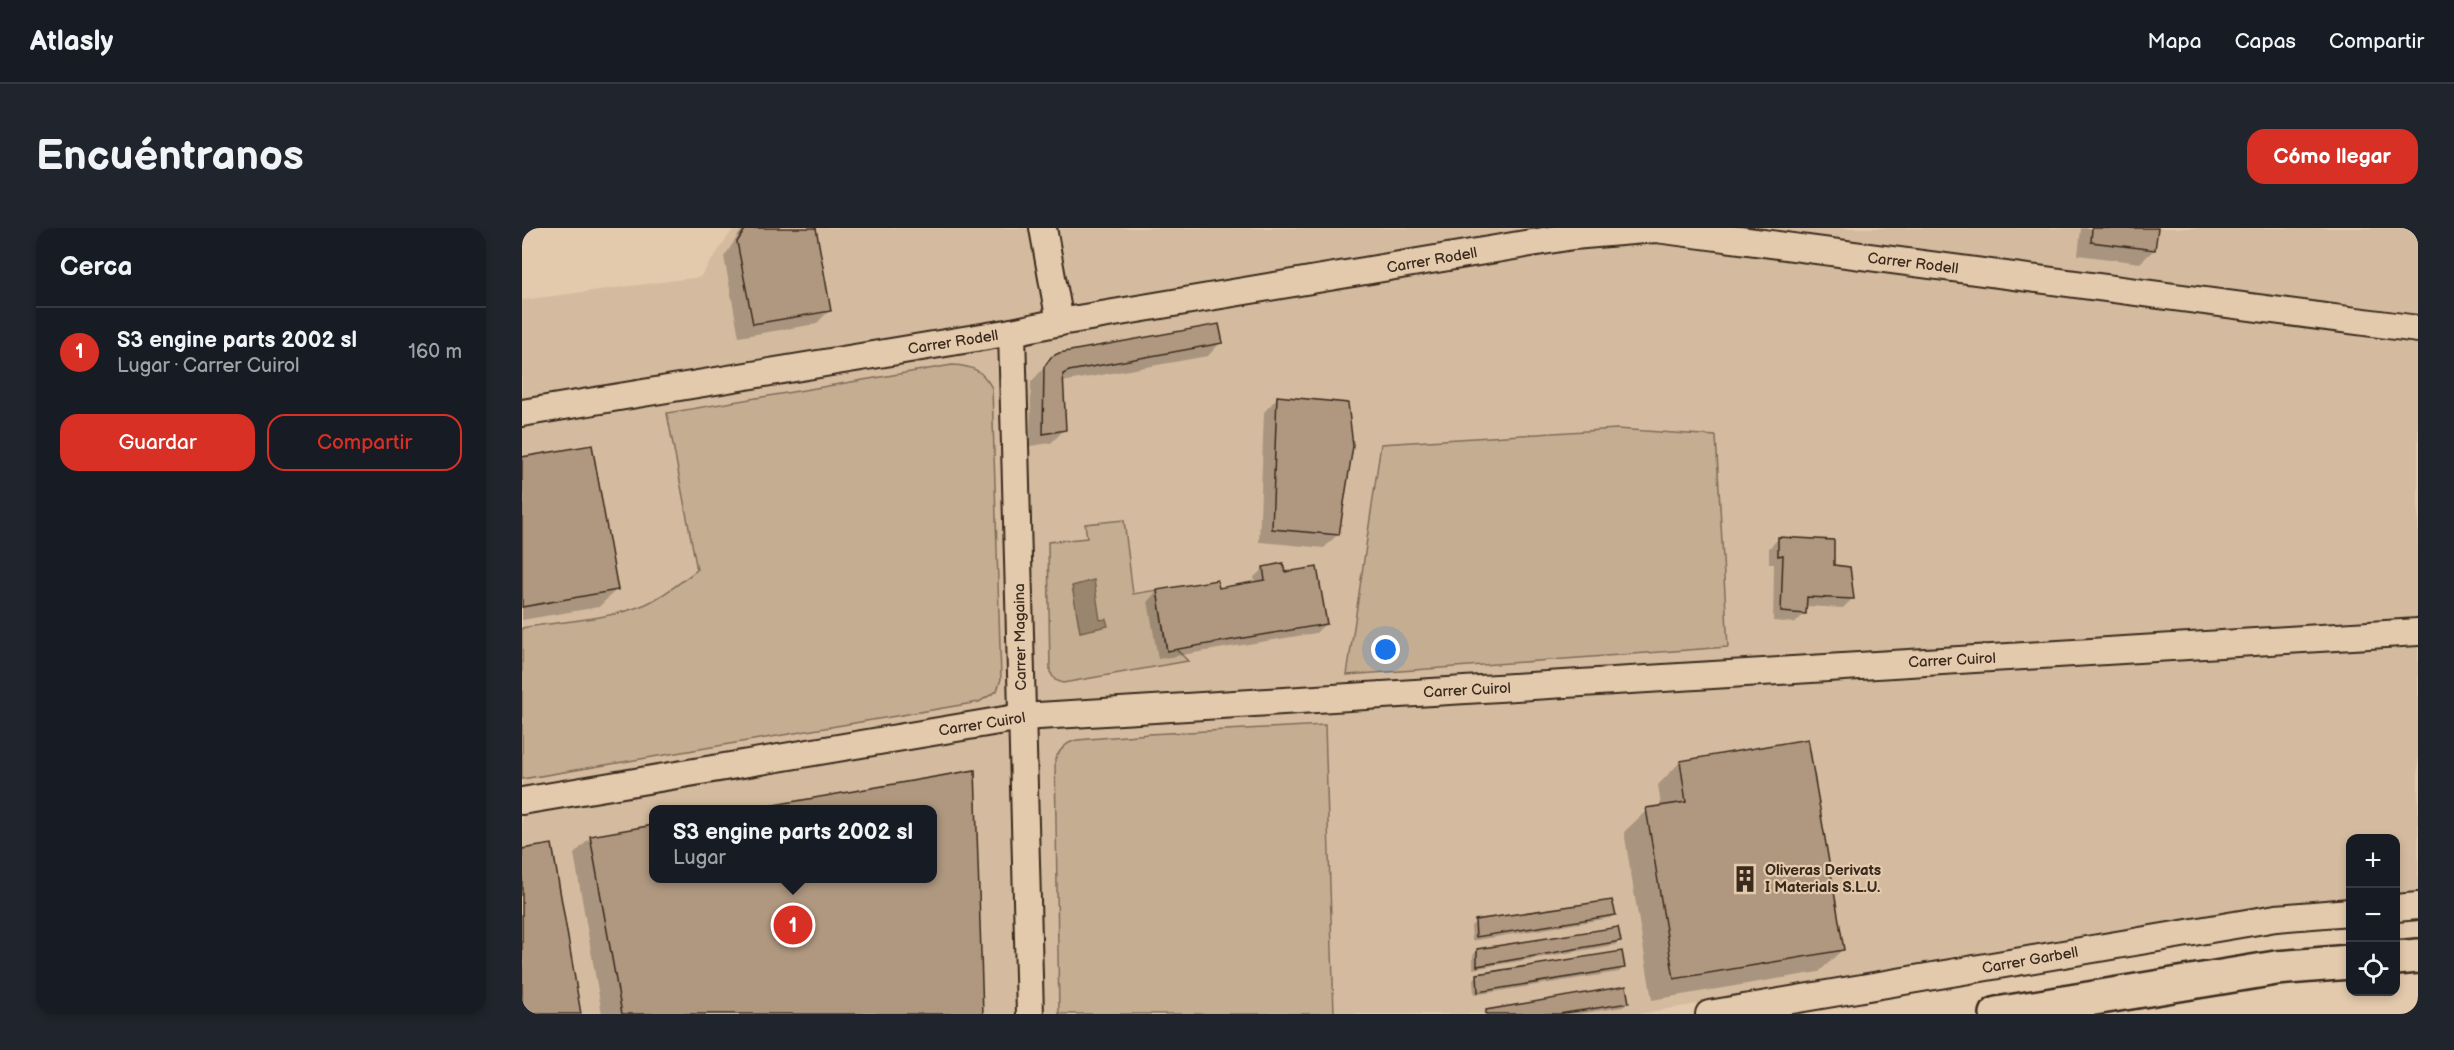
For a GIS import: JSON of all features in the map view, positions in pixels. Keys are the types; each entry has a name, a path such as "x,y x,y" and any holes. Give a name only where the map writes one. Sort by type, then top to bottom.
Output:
{"main road":[{"path":"2400,958 2418,956"},
{"path":"1997,1014 2276,968 2346,962"}],"street":[{"path":"1043,228 1060,322"},
{"name":"Carrer Rodell","path":"522,413 1573,236 1656,229 2418,329"},
{"name":"Carrer Magaina","path":"1012,332 1030,1014"},
{"name":"Carrer Cuirol","path":"522,801 1022,717 2418,632"},
{"path":"2400,908 2418,906"},
{"name":"Carrer Garbell","path":"1709,1014 2276,918 2346,912"}],"shaded area":[{"path":"734,228 2418,228 2418,897 2400,899 2400,834 2346,834 2346,902 2273,909 1638,1014 522,1014 522,300 700,277"},
{"path":"952,365 966,366 976,370 992,388 1001,679 997,691 979,702 522,779 522,628 616,614 659,597 697,570 667,413"},
{"path":"1617,429 1716,436 1728,647 1347,675 1381,444"},
{"path":"1124,520 1133,594 1157,590 1167,651 1176,649 1188,661 1063,683 1055,680 1050,672 1048,542 1087,538 1085,524"},
{"path":"1094,580 1100,620 1106,619 1108,626 1080,632 1072,586"},
{"path":"1325,725 1334,1014 1059,1014 1055,759 1061,749 1077,740"}],"building":[{"path":"746,228 816,228 831,311 753,324 737,242"},
{"path":"2092,228 2158,228 2155,250 2091,242"},
{"path":"1219,324 1223,343 1069,371 1063,374 1066,430 1043,434 1044,367 1051,357 1059,353"},
{"path":"1277,396 1348,403 1353,446 1339,535 1272,529"},
{"path":"592,445 618,590 522,607 522,457"},
{"path":"1778,537 1834,540 1834,565 1850,567 1854,599 1807,597 1806,614 1781,612 1783,555 1778,556"},
{"path":"1283,563 1285,572 1317,567 1327,624 1167,651 1157,590 1217,580 1219,588 1265,580 1263,567"},
{"name":"Oliveras Derivats I Materials S.L.U.","path":"1808,739 1844,950 1674,979 1646,808 1686,802 1680,761"},
{"path":"975,770 983,1014 622,1014 590,836 649,826 649,883 937,883 937,805 774,805"},
{"path":"552,844 581,1014 522,1014 522,849"},
{"path":"1612,900 1616,915 1476,937 1475,920"},
{"path":"1618,927 1621,941 1477,966 1477,949"},
{"path":"1622,951 1625,968 1478,992 1477,974"},
{"path":"1626,986 1629,1003 1559,1014 1486,1014 1486,1010"}],"place":[{"name":"Oliveras Derivats I Materials S.L.U.","path":"1745,879"},
{"name":"S3 engine parts 2002 sl","path":"793,925"}]}
